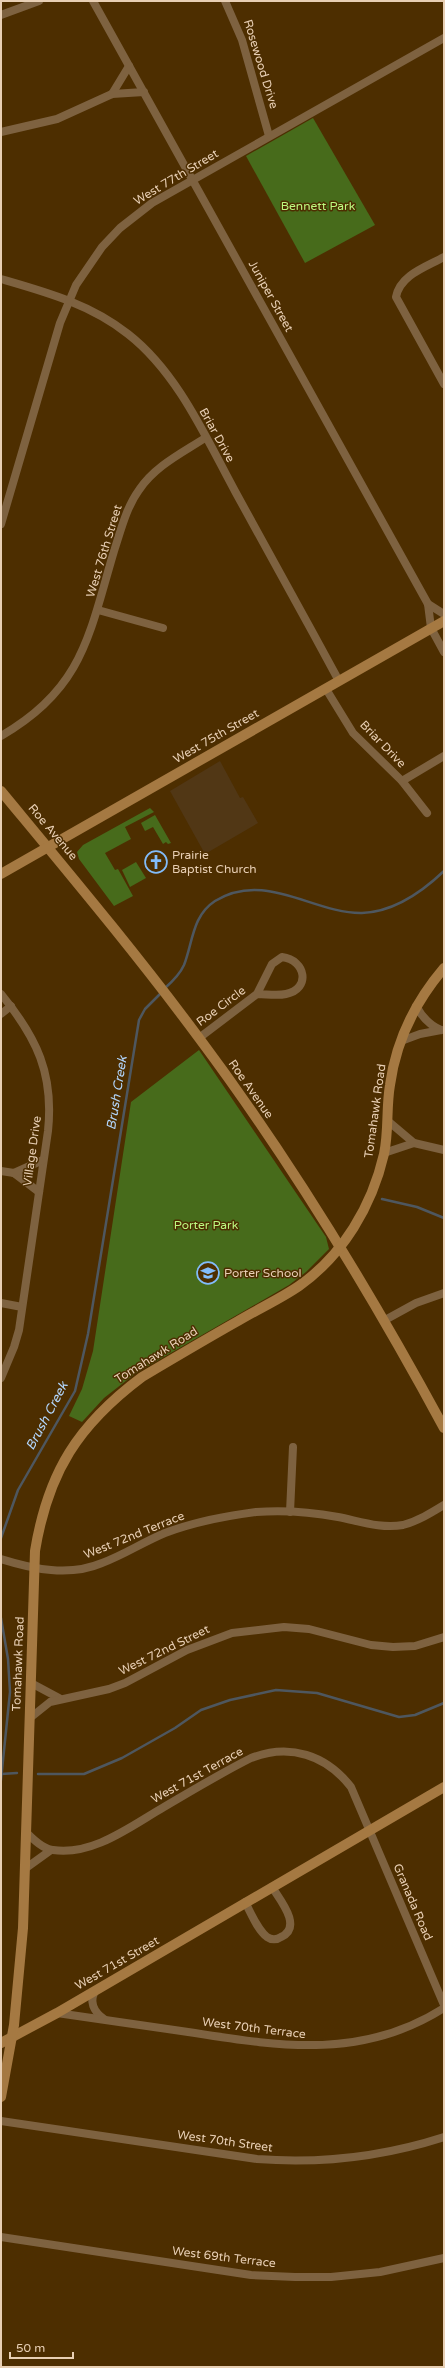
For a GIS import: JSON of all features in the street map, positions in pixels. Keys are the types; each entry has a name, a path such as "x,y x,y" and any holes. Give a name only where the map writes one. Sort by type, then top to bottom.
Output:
{"street":[{"path":"1,15 39,1"},
{"name":"Juniper Street","path":"94,1 428,604 431,628 444,652"},
{"name":"Rosewood Drive","path":"229,4 242,40 270,136"},
{"name":"West 77th Street","path":"1,524 60,323 69,300 85,269 120,228 152,203 444,38"},
{"path":"112,94 129,66"},
{"path":"1,132 57,119 112,94 144,92"},
{"path":"444,257 404,279 398,288 396,297 401,310 444,384"},
{"name":"Briar Drive","path":"1,280 69,300 108,319 146,349 166,374 205,438 339,681"},
{"name":"West 76th Street","path":"1,736 20,725 45,705 61,688 78,663 90,635 124,519 132,499 154,473 205,438"},
{"name":"Juniper Street","path":"428,604 444,614"},
{"name":"West 76th Street","path":"98,610 163,628"},
{"name":"West 75th Street","path":"1,874 444,620"},
{"name":"Briar Drive","path":"326,688 353,733 402,781 427,813"},
{"path":"402,781 444,756"},
{"name":"Roe Avenue","path":"1,791 49,847 172,1003 199,1038 270,1138 340,1246 385,1320 444,1428"},
{"name":"Roe Circle","path":"199,1038 257,994 272,964 282,957 292,958 299,964 303,973 302,982 295,990 286,994 257,994"},
{"name":"Tomahawk Road","path":"1,2097 12,2037 20,1979 28,1834 35,1568 40,1524 53,1483 68,1452 86,1427 106,1406 142,1377 300,1285 329,1260 340,1246 358,1221 367,1205 384,1153 388,1121 390,1084 401,1041 416,1006 444,968"},
{"name":"Village Drive","path":"1,994 32,1037 47,1080 50,1120 22,1307 14,1347 1,1378"},
{"path":"1,1014 11,1006"},
{"path":"416,1006 424,1019 433,1027 443,1030"},
{"path":"401,1041 420,1034 443,1030"},
{"path":"388,1121 414,1143 444,1150"},
{"path":"384,1153 414,1143"},
{"path":"14,1173 43,1160"},
{"path":"1,1171 14,1173 39,1192"},
{"path":"385,1320 416,1303 444,1293"},
{"path":"1,1303 22,1307"},
{"path":"290,1512 293,1447"},
{"name":"West 72nd Terrace","path":"1,1559 35,1568 64,1570 90,1567 113,1559 165,1533 197,1523 231,1515 290,1512 315,1513 372,1525 392,1526 412,1522 444,1505"},
{"name":"West 72nd Street","path":"30,1718 43,1706 59,1698 109,1689 138,1677 209,1640 255,1628 309,1629 371,1645 393,1647 415,1646 444,1637"},
{"path":"31,1684 59,1698"},
{"name":"West 71st Terrace","path":"28,1834 33,1840 51,1850 68,1851 104,1841 251,1758 268,1752 285,1751 313,1757 342,1775 351,1787 370,1830"},
{"name":"West 71st Street","path":"1,2043 57,2013 444,1787"},
{"name":"Granada Road","path":"370,1830 444,2005"},
{"path":"26,1868 51,1850"},
{"path":"245,1902 265,1936 274,1939 281,1938 290,1929 291,1922 272,1887"},
{"path":"97,1989 92,1997 92,2002 95,2011 104,2020"},
{"name":"West 70th Terrace","path":"57,2013 267,2044 315,2046 351,2043 383,2036 425,2019 444,2008"},
{"name":"West 70th Street","path":"1,2120 249,2158 285,2161 329,2161 367,2157 418,2145 444,2137"},
{"name":"West 69th Terrace","path":"1,2237 251,2275 331,2277 380,2272 444,2258"}],"shaded area":[{"path":"220,761 240,798 243,797 258,823 205,854 170,791"}],"green space":[{"name":"Bennett Park","path":"313,118 375,225 305,263 246,156"},
{"path":"150,808 154,812 125,827 131,839 105,853 115,870 118,869 133,896 114,906 79,859 77,852 83,845"},
{"path":"155,815 171,843 168,844 166,842 163,844 153,827 145,831 141,823"},
{"path":"136,862 146,878 130,887 122,870"},
{"name":"Porter Park","path":"199,1050 326,1237 329,1249 306,1272 289,1285 136,1373 104,1398 82,1422 69,1416 82,1389 93,1351 131,1102"}],"waterway":[{"name":"Brush Creek","path":"165,988 176,977 184,965 197,922 207,907 215,901 234,893 252,890 271,891 344,912 374,912 396,905 407,899 427,886 444,871"},
{"name":"Brush Creek","path":"1,1538 18,1490 75,1391 88,1334 139,1020 145,1009 162,992"},
{"path":"382,1199 417,1207 444,1218"},
{"name":"Brush Creek","path":"1,1618 8,1659 10,1692 1,1780"},
{"path":"38,1774 84,1774 122,1758 175,1728 201,1710 230,1700 276,1690 317,1693 399,1717 415,1715 444,1703"},
{"path":"1,1774 17,1773"}],"place":[{"name":"Prairie Baptist Church","path":"156,862"},
{"name":"Porter School","path":"208,1273"}]}
